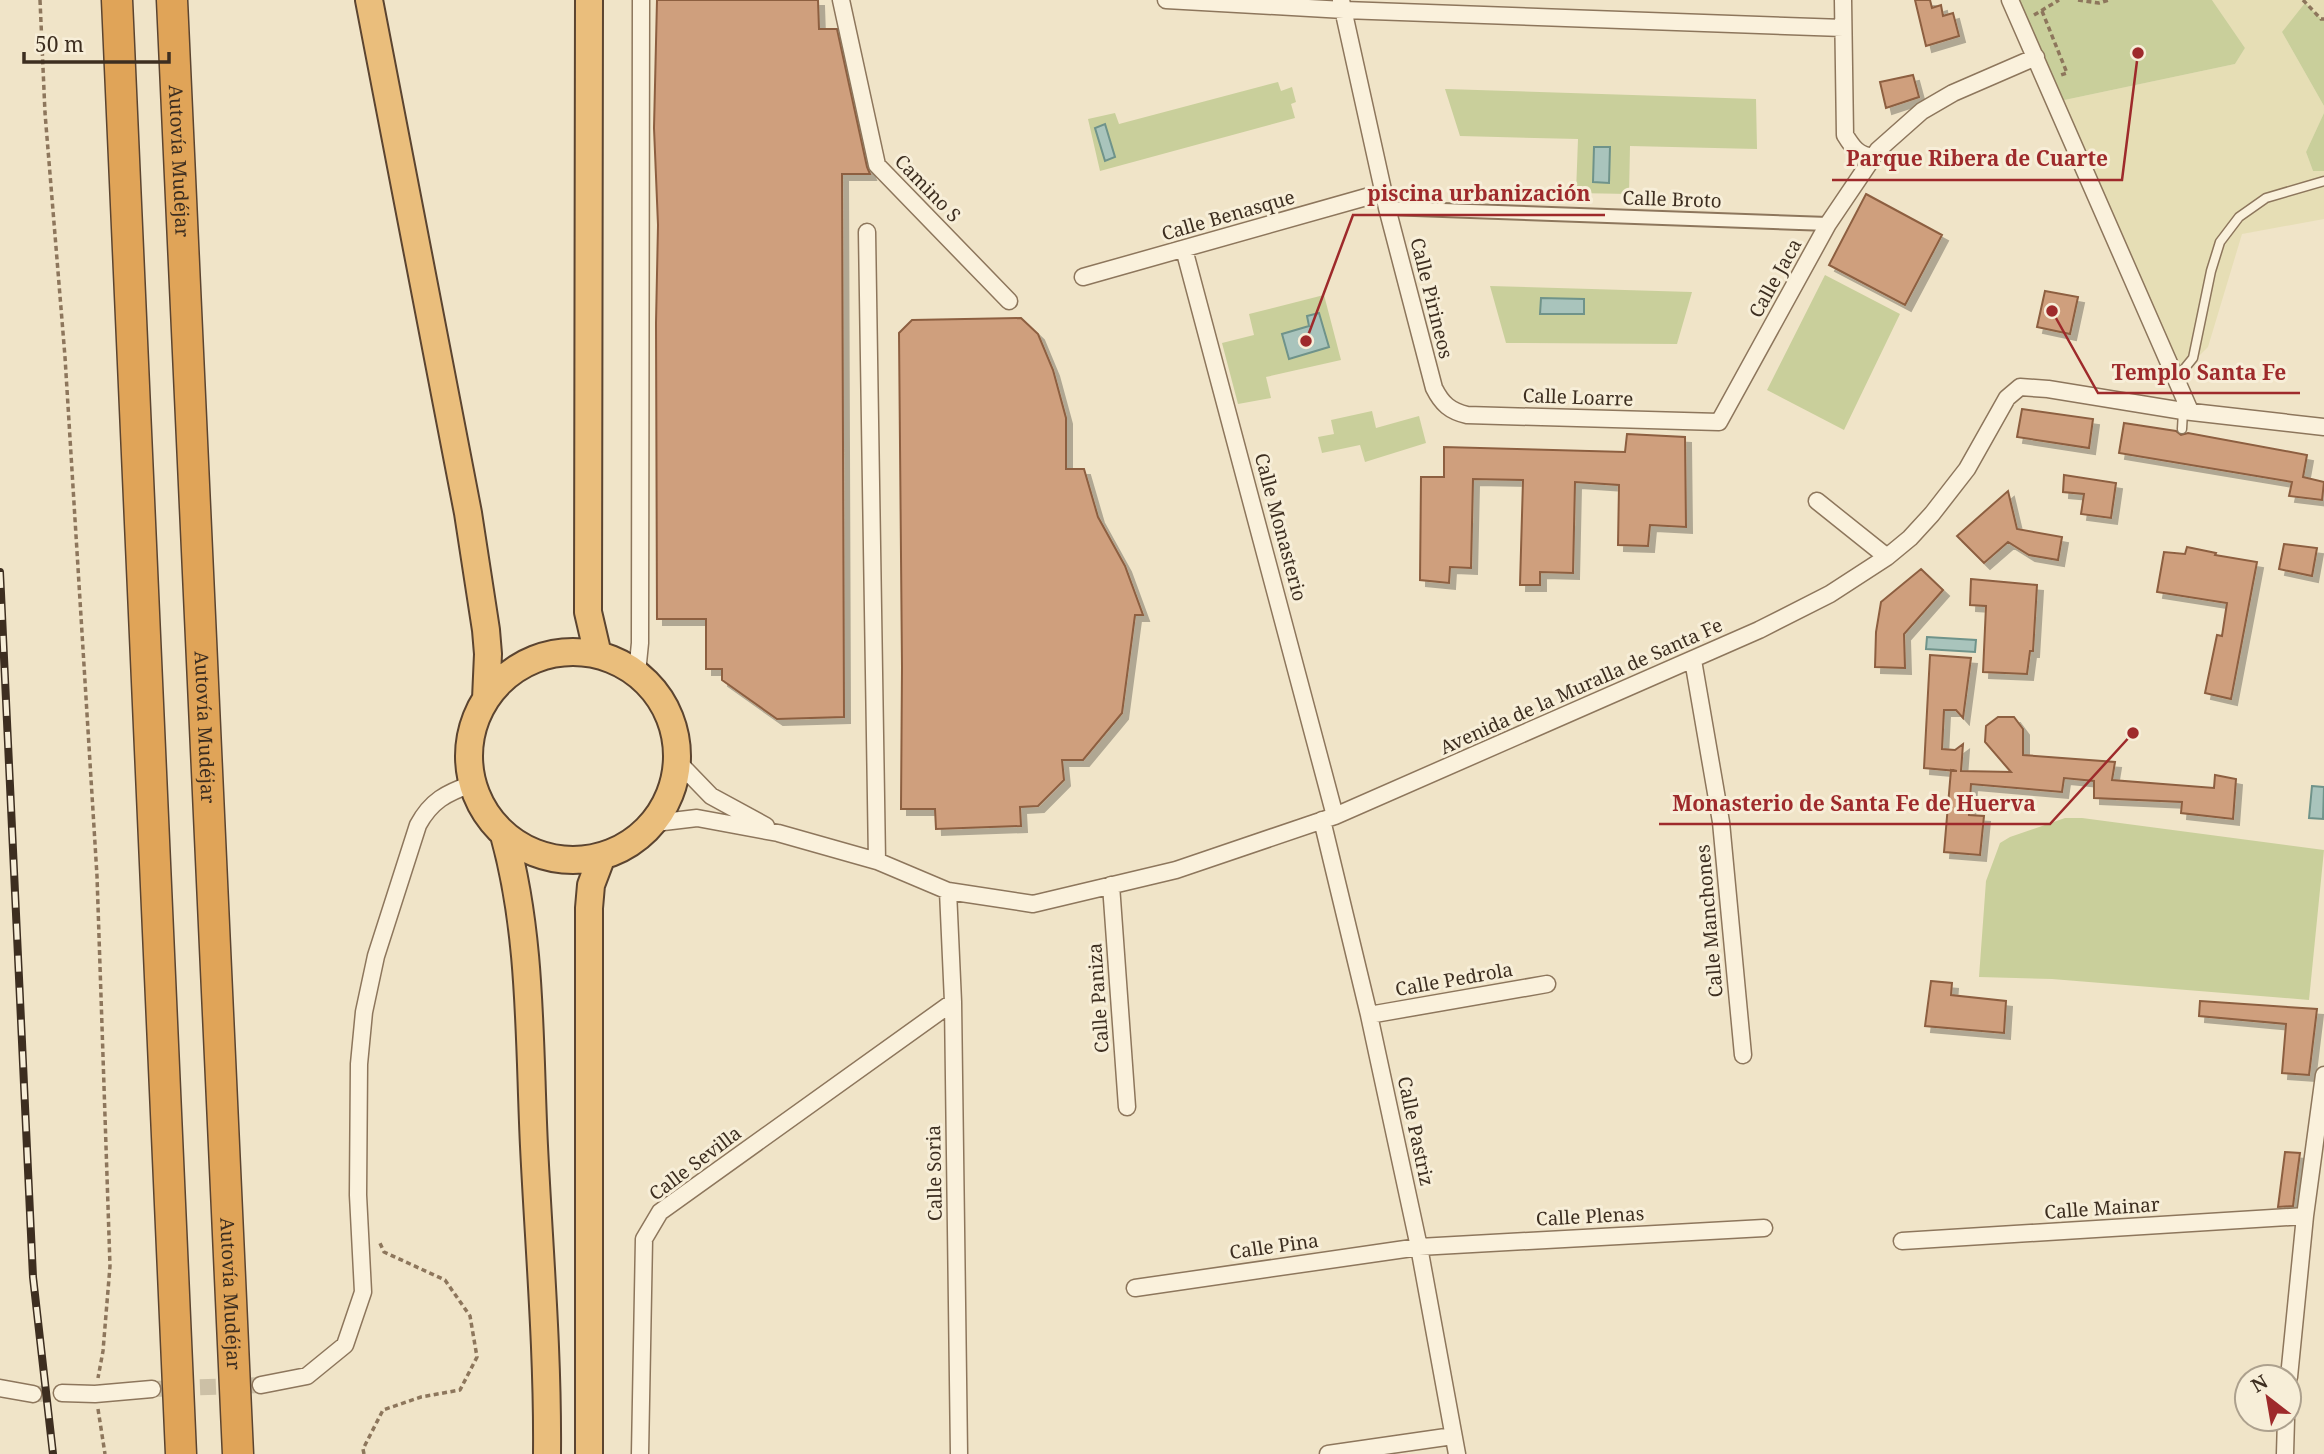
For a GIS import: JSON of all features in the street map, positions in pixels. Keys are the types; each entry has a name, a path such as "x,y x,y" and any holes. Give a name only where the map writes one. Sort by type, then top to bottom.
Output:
{"highway":[{"path":"117,0 181,1454"},
{"name":"Autovía Mudéjar","path":"172,0 238,1454"},
{"path":"369,0 468,513 486,630 486,699"},
{"path":"589,0 588,612 598,655"},
{"path":"580,652 598,655 637,673 654,690 667,711 675,734 679,763 672,794 655,823 631,843 602,856 560,860 530,851 503,835 490,820 479,803 472,784 469,766 470,740 477,715 486,699 511,673 543,656 580,652"},
{"path":"503,835 518,898 527,999 547,1454"},
{"path":"589,1454 589,908 591,885 602,856"}],"street":[{"path":"637,673 640,643 640,0"},
{"name":"Camino S","path":"841,0 877,165 1009,301"},
{"path":"1166,0 1343,5 1843,28"},
{"path":"1843,0 1845,135 1853,149 1873,157"},
{"path":"2010,0 2176,379 2187,411"},
{"name":"Calle Pirineos","path":"1343,5 1386,200 1433,388 1440,400"},
{"name":"Calle Jaca","path":"1719,422 1828,224 1878,150 1922,111 1953,93 2036,57"},
{"name":"Calle Broto","path":"1386,200 1828,224"},
{"name":"Calle Benasque","path":"1083,277 1184,249 1386,200"},
{"path":"867,232 877,861"},
{"name":"Calle Monasterio","path":"1184,249 1328,818"},
{"name":"Avenida de la Muralla de Santa Fe","path":"655,823 696,818 778,833 877,861 948,891 1033,904 1111,886 1177,870 1328,818 1693,660 1830,594 1887,557 1910,538 1967,469 2007,398 2020,387 2048,388 2187,411 2324,427"},
{"name":"Calle Loarre","path":"1440,400 1451,411 1467,415 1719,422"},
{"path":"1817,501 1887,557"},
{"name":"Calle Manchones","path":"1693,660 1721,822 1743,1055"},
{"name":"Avenida de la Muralla de Santa Fe","path":"679,763 711,796 778,833"},
{"path":"261,1385 307,1376 345,1345 363,1292 358,1195 359,1064 365,1012 376,956 426,810 449,793 472,784"},
{"name":"Calle Pastriz","path":"1328,818 1419,1247 1457,1454"},
{"name":"Calle Paniza","path":"1111,886 1127,1107"},
{"name":"Calle Soria","path":"948,891 953,1002 959,1454"},
{"name":"Calle Pedrola","path":"1369,1015 1547,984"},
{"name":"Calle Sevilla","path":"640,1454 644,1240 660,1212 953,1002"},
{"path":"2290,1363 2305,1216 2324,1075"},
{"name":"Calle Mainar","path":"1902,1241 2305,1216"},
{"name":"Calle Plenas","path":"1419,1247 1764,1228"},
{"name":"Calle Pina","path":"1135,1287 1419,1247"},
{"path":"0,1388 33,1394"},
{"path":"62,1393 152,1390"},
{"path":"2285,1454 2286,1433"},
{"path":"1328,1454 1452,1436"}],"lane":[{"path":"2176,379 2193,358 2211,271 2220,242 2239,217 2266,198 2324,181"},
{"path":"2182,429 2187,411"}],"path":[{"path":"40,0 45,113 65,357 97,876 110,1266 103,1351 95,1394 105,1454"},
{"path":"2020,22 2059,0"},
{"path":"2078,0 2099,3 2109,0"},
{"path":"2303,0 2324,19"},
{"path":"364,1454 363,1449 383,1410 421,1397 460,1390 477,1357 470,1315 445,1280 384,1252 379,1240"}],"shaded area":[{"path":"2212,0 2324,0 2324,19 2282,32 2324,106 2324,113 2306,152 2313,171 2324,171 2324,219 2242,234 2208,347 2176,379 2055,102 2235,64 2245,48"}],"green space":[{"path":"2011,0 2212,0 2245,48 2235,64 2055,102"},
{"path":"2305,3 2324,19 2324,106 2282,32"},
{"path":"1278,82 1281,91 1292,87 1296,102 1291,104 1295,118 1100,171 1088,119 1115,113 1119,124"},
{"path":"1445,89 1756,99 1757,149 1630,146 1629,194 1576,193 1578,139 1460,136"},
{"path":"2324,113 2324,171 2313,171 2306,152"},
{"path":"1825,275 1900,314 1844,430 1767,390"},
{"path":"1490,286 1692,292 1677,344 1506,343"},
{"path":"1324,295 1341,360 1266,377 1271,398 1238,404 1222,343 1254,335 1249,314"},
{"path":"1372,411 1376,428 1419,416 1426,443 1365,462 1360,445 1322,453 1318,437 1334,434 1331,420"},
{"path":"2065,818 2324,850 2309,1000 2052,979 1979,977 1986,881 2000,843"}],"water":[{"path":"1105,124 1115,157 1105,161 1095,128"},
{"path":"1594,147 1610,147 1609,183 1593,182"},
{"path":"1541,298 1584,299 1584,314 1540,314"},
{"path":"1319,313 1329,347 1289,359 1282,334 1309,326 1307,316"},
{"path":"1927,637 1976,640 1975,652 1926,649"},
{"path":"2312,786 2324,787 2323,819 2309,818"}],"building":[{"path":"657,0 818,0 819,29 837,29 870,174 842,174 844,717 777,719 722,680 722,669 706,669 706,619 657,619 658,225 654,128"},
{"path":"1915,0 1930,0 1932,8 1941,5 1943,16 1953,13 1959,36 1926,46"},
{"path":"1913,75 1919,97 1886,108 1880,82"},
{"path":"1866,194 1942,235 1905,305 1829,265"},
{"path":"2045,291 2078,297 2070,334 2037,327"},
{"path":"1021,318 1038,334 1053,370 1066,418 1066,469 1084,469 1098,517 1125,566 1143,615 1135,615 1122,713 1083,760 1062,760 1064,780 1038,806 1020,807 1021,826 936,829 935,809 901,809 899,333 912,320"},
{"path":"2022,409 2093,419 2089,448 2017,437"},
{"path":"2124,423 2307,455 2303,477 2324,482 2322,500 2289,496 2292,482 2119,453"},
{"path":"1627,434 1685,437 1686,527 1650,525 1648,546 1618,545 1619,485 1575,482 1573,573 1540,572 1540,585 1520,585 1523,480 1473,479 1471,568 1450,567 1449,583 1420,580 1421,477 1444,477 1444,447 1625,452"},
{"path":"2064,475 2116,483 2111,518 2081,514 2084,494 2063,492"},
{"path":"2008,491 2017,529 2062,537 2058,560 2029,555 2008,542 1984,563 1957,536"},
{"path":"2284,544 2317,548 2312,576 2279,569"},
{"path":"2187,547 2257,562 2231,699 2205,693 2217,635 2222,636 2227,603 2157,592 2164,552 2185,554"},
{"path":"1921,569 1943,590 1904,634 1905,668 1875,667 1876,632 1881,602"},
{"path":"1971,579 2037,585 2033,651 2030,651 2027,674 1983,672 1986,606 1970,605"},
{"path":"1930,655 1971,658 1963,718 1956,710 1944,710 1942,749 1955,750 1963,744 1961,771 2011,772 1985,742 1986,726 1998,717 2014,717 2023,729 2023,755 2115,762 2112,780 2214,788 2215,775 2236,779 2233,819 2181,813 2182,802 2094,798 2094,781 2064,778 2062,792 1971,784 1969,815 1984,816 1980,855 1944,852 1951,770 1924,768"},
{"path":"1931,981 1952,983 1951,995 2006,1001 2004,1033 1925,1026"},
{"path":"2200,1001 2317,1009 2309,1075 2282,1073 2286,1024 2199,1016"},
{"path":"2285,1152 2300,1153 2293,1206 2278,1207"}],"tunnel":[{"path":"152,1389 261,1385"},
{"path":"33,1394 62,1393"}],"railway":[{"path":"0,572 33,1277 53,1454"}],"place":[{"name":"Parque Ribera de Cuarte","path":"2138,53"},
{"name":"Templo Santa Fe","path":"2052,311"},
{"name":"piscina urbanización","path":"1306,341"},
{"name":"Monasterio de Santa Fe de Huerva","path":"2133,733"}]}
